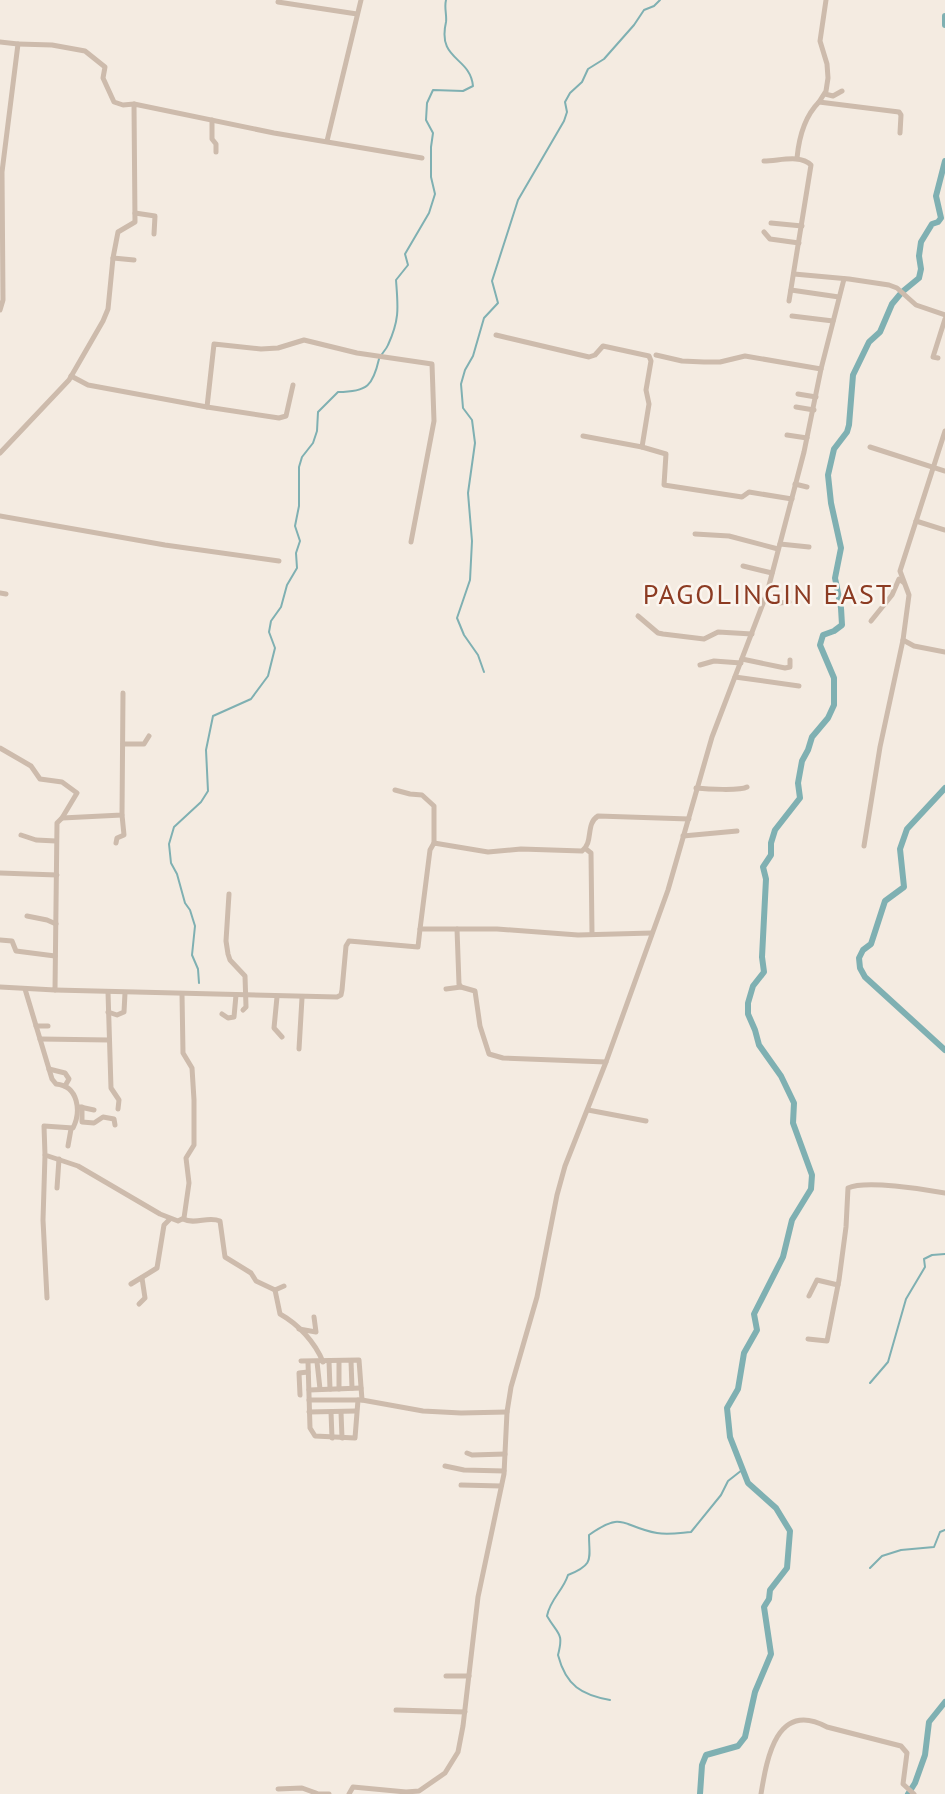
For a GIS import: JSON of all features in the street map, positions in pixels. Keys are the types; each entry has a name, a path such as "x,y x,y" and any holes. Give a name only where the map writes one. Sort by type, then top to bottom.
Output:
{"street":[{"path":"327,141 361,0"},
{"path":"797,158 804,123 825,94 828,68 820,41 825,0"},
{"path":"278,2 357,14"},
{"path":"0,42 52,45 85,51 105,67 103,78 114,102 123,105 134,104 422,158"},
{"path":"0,310 3,300 1,193 18,44"},
{"path":"825,94 833,96 842,91"},
{"path":"819,102 899,112 900,133"},
{"path":"0,453 71,376 108,309 118,232 134,224 134,104"},
{"path":"212,120 212,139 216,144 216,152"},
{"path":"764,161 797,158 810,162 811,165 789,301"},
{"path":"135,213 155,216 154,234"},
{"path":"771,223 802,226"},
{"path":"764,232 770,239 799,243"},
{"path":"113,258 134,260"},
{"path":"794,274 897,288 926,310 945,317 933,357 938,358"},
{"path":"349,1794 353,1787 413,1792 432,1784 455,1760 465,1712 478,1597 504,1471 507,1412 516,1366 537,1297 557,1195 565,1166 668,890 689,819 695,788 764,600 792,499 844,279"},
{"path":"791,290 839,297"},
{"path":"792,316 833,321"},
{"path":"496,335 589,357 595,355 603,346 649,356 651,361 646,390 649,404 642,447"},
{"path":"206,407 214,344 261,349 278,348 304,340 434,366 434,421 411,542"},
{"path":"656,355 682,361 704,362 720,362 745,356 821,369"},
{"path":"71,376 88,386 279,418 286,416 293,385"},
{"path":"798,394 816,397"},
{"path":"796,407 814,410"},
{"path":"903,582 900,571 945,431"},
{"path":"787,435 807,438"},
{"path":"583,436 666,454 664,485 742,497 749,492 792,499"},
{"path":"870,447 945,471"},
{"path":"795,484 807,487"},
{"path":"0,516 164,545 279,561"},
{"path":"916,521 945,530"},
{"path":"695,534 729,536 779,547 809,547"},
{"path":"743,566 772,573"},
{"path":"864,846 880,747 903,640 909,594 908,587 899,579 892,595 871,621"},
{"path":"764,600 789,602"},
{"path":"638,616 658,633 663,634 704,639 718,632 752,635"},
{"path":"903,640 914,646 945,652"},
{"path":"699,664 742,661 785,668 790,667 790,660"},
{"path":"735,677 799,686"},
{"path":"116,843 117,838 124,835 123,693"},
{"path":"124,744 144,744 149,736"},
{"path":"0,748 31,766 40,779 62,782 77,793 57,823 55,990"},
{"path":"695,788 722,787 742,790 747,787"},
{"path":"0,988 236,998 341,995 346,946 349,941 418,947 430,850 434,843 434,806 422,795 395,790"},
{"path":"62,818 122,815"},
{"path":"586,849 591,822 598,816 689,819"},
{"path":"683,836 737,831"},
{"path":"21,835 36,840 56,841"},
{"path":"434,843 497,853 507,849 586,849"},
{"path":"586,849 591,853 593,934"},
{"path":"0,873 57,875"},
{"path":"229,894 226,941 229,960 244,976 246,1007 243,1010"},
{"path":"27,916 56,924"},
{"path":"420,929 652,933"},
{"path":"457,929 461,987"},
{"path":"0,940 12,941 16,951 55,956"},
{"path":"446,989 461,987 475,991 480,1026 486,1049 491,1055 503,1058 606,1062"},
{"path":"26,989 55,1083 65,1086 75,1096 82,1122 94,1123 103,1117 114,1119 115,1125"},
{"path":"108,992 111,1088 119,1100 118,1109"},
{"path":"108,1012 117,1015 124,1012 125,993"},
{"path":"182,994 183,1053 190,1063 194,1100 194,1145 186,1158 189,1183 183,1219"},
{"path":"277,997 274,1028 282,1037"},
{"path":"222,1014 233,1018 236,998"},
{"path":"299,1049 302,998"},
{"path":"36,1026 47,1026"},
{"path":"40,1039 109,1040"},
{"path":"49,1069 65,1073 69,1079 65,1086"},
{"path":"79,1106 94,1110"},
{"path":"68,1146 79,1106"},
{"path":"588,1110 646,1121"},
{"path":"47,1298 43,1220 44,1126 71,1129"},
{"path":"45,1155 78,1166 170,1219 191,1222 219,1220 222,1224 221,1237 225,1257 251,1273 256,1281 275,1290 284,1286"},
{"path":"57,1188 58,1159"},
{"path":"808,1339 826,1342 838,1285 848,1188 857,1184 915,1186 945,1193"},
{"path":"131,1284 156,1268 164,1226 170,1219"},
{"path":"139,1304 145,1298 142,1278"},
{"path":"809,1296 817,1280 838,1285"},
{"path":"275,1290 280,1314 299,1329 318,1351 330,1389"},
{"path":"299,1329 316,1332 314,1317"},
{"path":"301,1361 359,1360 361,1388 356,1411 355,1437 315,1436 310,1428 308,1362"},
{"path":"339,1361 340,1389"},
{"path":"351,1361 352,1388"},
{"path":"320,1389 323,1362"},
{"path":"300,1395 299,1373 308,1372"},
{"path":"309,1390 361,1388"},
{"path":"309,1400 360,1400 423,1411 507,1412"},
{"path":"309,1412 356,1411"},
{"path":"331,1412 332,1438"},
{"path":"341,1412 342,1438"},
{"path":"467,1452 472,1455 505,1454"},
{"path":"445,1466 504,1471"},
{"path":"470,1470 476,1485"},
{"path":"461,1485 501,1486"},
{"path":"446,1676 469,1676"},
{"path":"396,1710 465,1712"},
{"path":"761,1794 776,1736 788,1725 799,1720 821,1723 827,1727 901,1746 907,1753 902,1780 905,1787 914,1794"},
{"path":"278,1789 302,1788 329,1794"}],"waterway":[{"path":"199,983 198,969 192,955 195,926 171,863 169,844 174,827 201,802 208,791 206,750 213,716 251,699 268,676 275,648 269,632 271,621 281,607 287,585 297,568 296,553 300,541 295,526 299,506 299,467 302,457 313,443 318,412 338,392 356,390 368,385 395,328 398,306 396,280 408,265 405,254 429,213 435,194 431,177 433,133 426,120 427,103 433,90 463,91 473,86 471,76 446,44 446,0"},
{"path":"484,672 478,655 464,635 457,618 470,580 472,541 468,493 475,443 472,420 463,408 461,384 473,356 484,318 498,303 492,281 518,200 564,121 567,112 565,102 582,82 588,69 604,59 644,10 660,0"},
{"path":"945,16 945,25"},
{"path":"700,1794 702,1765 706,1755 738,1746 745,1737 755,1692 771,1654 764,1607 770,1590 787,1568 790,1531 776,1508 748,1483 730,1437 727,1408 738,1389 744,1353 757,1330 754,1314 783,1257 792,1220 811,1189 812,1175 793,1123 794,1103 781,1076 759,1045 748,1014 753,986 764,972 762,957 766,879 763,867 771,855 775,830 800,798 798,783 802,761 812,737 828,718 834,705 834,678 820,645 823,635 842,625 835,578 841,548 828,475 834,449 849,425 853,375 869,342 880,332 892,304 919,278 921,242 932,224 941,218 936,196 945,161"},
{"path":"945,788 907,829 900,849 904,887 885,901 871,944 863,950 859,958 865,977 945,1050"},
{"path":"870,1383 888,1362 906,1299 925,1267 924,1259 945,1254"},
{"path":"610,1700 583,1692 571,1682 558,1655 559,1634 547,1616 568,1575 587,1564 589,1535 609,1523 617,1522 661,1534 691,1532 721,1495 728,1481 742,1470"},
{"path":"870,1568 882,1556 901,1550 934,1547 940,1532 945,1530"},
{"path":"908,1794 925,1755 929,1722 945,1702"}],"district":[{"name":"PAGOLINGIN EAST","path":"768,593"}]}
